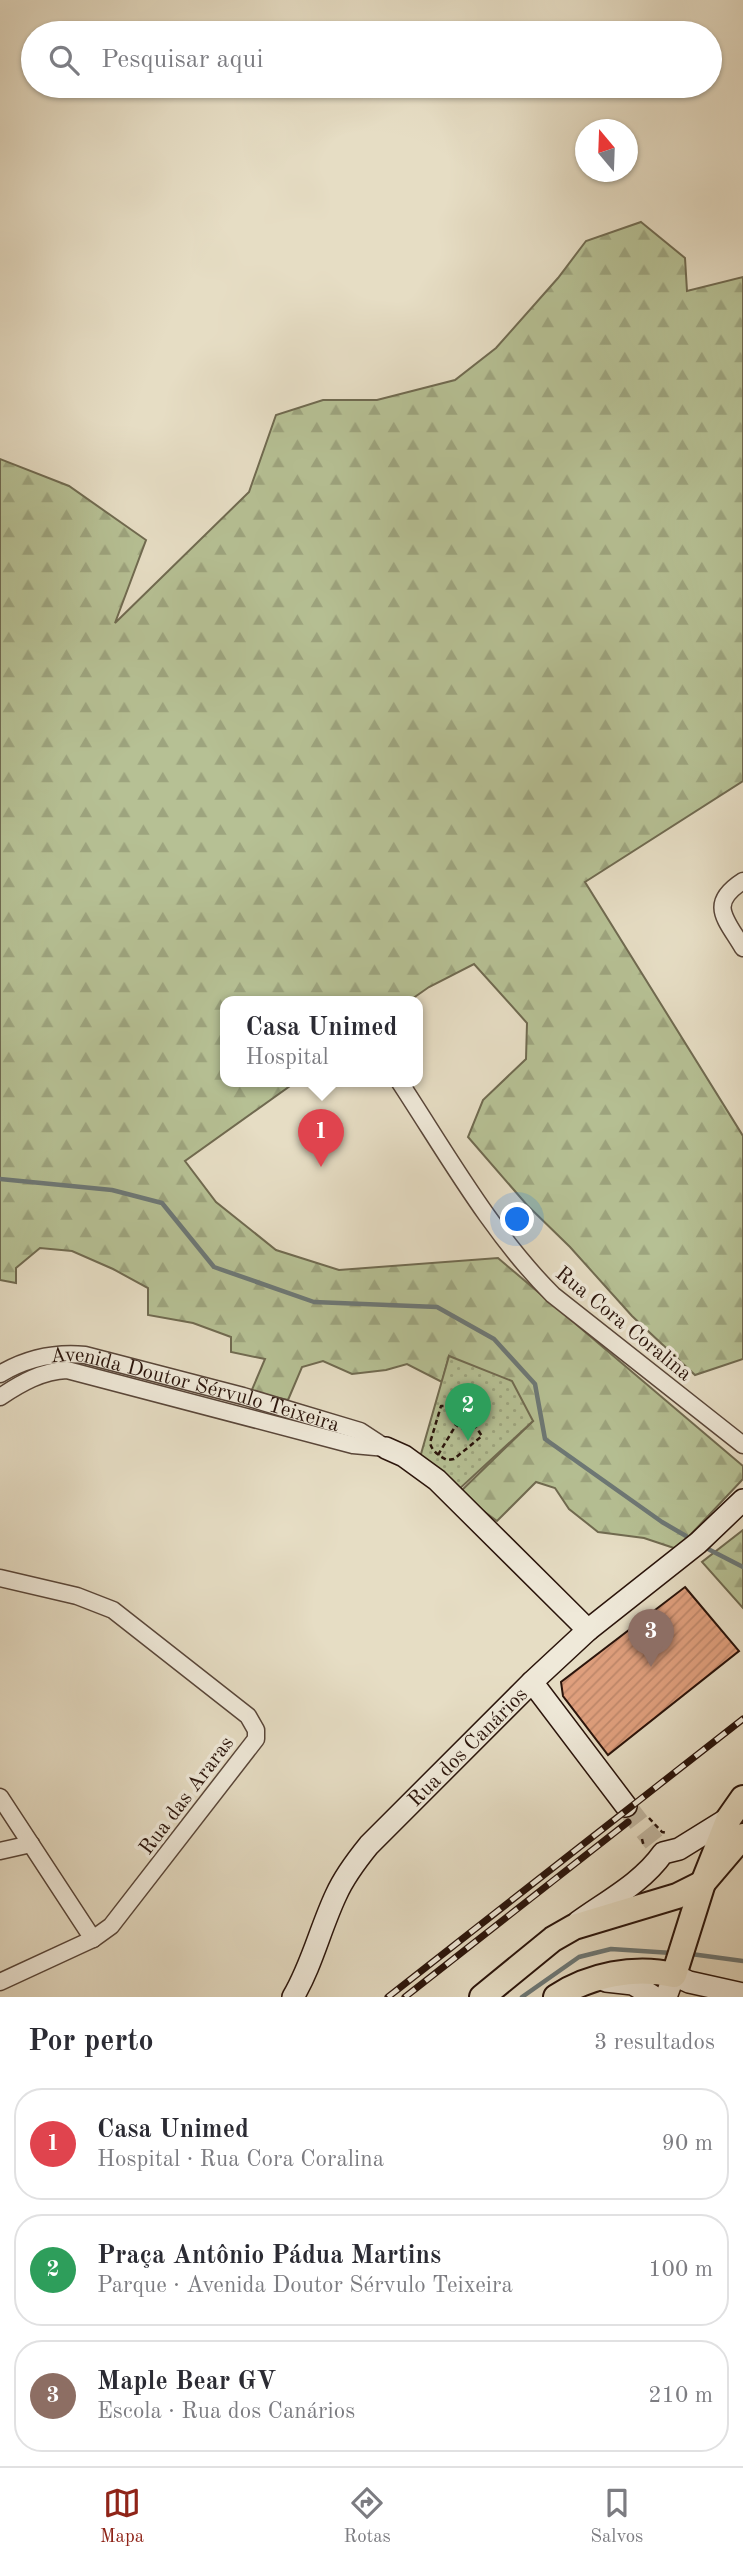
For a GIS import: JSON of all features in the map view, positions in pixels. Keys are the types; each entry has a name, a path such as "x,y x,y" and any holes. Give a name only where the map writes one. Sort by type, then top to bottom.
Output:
{"main road":[{"path":"556,1997 593,1980 638,1971 653,1971 672,1980 703,1883 738,1817"},
{"path":"482,1997 553,1939 587,1922 677,1896 703,1883"}],"street":[{"path":"743,881 724,896 722,905 722,914 743,948"},
{"name":"Rua Cora Coralina","path":"403,1087 510,1249 533,1275 552,1295 743,1445"},
{"name":"Avenida Doutor Sérvulo Teixeira","path":"0,1374 27,1361 52,1363 67,1370 353,1445 387,1448 433,1464 588,1630"},
{"name":"Avenida Doutor Sérvulo Teixeira","path":"0,1397 52,1363"},
{"name":"Rua dos Canários","path":"293,1997 315,1951 335,1896 351,1868 369,1845 532,1682 588,1630 698,1543 743,1500"},
{"name":"Rua das Araras","path":"0,1578 77,1595 113,1611 248,1716 256,1730 256,1739 111,1926 93,1939 0,1982"},
{"path":"532,1682 626,1806"},
{"path":"0,1797 93,1939"},
{"path":"553,1939 653,1868 659,1848 679,1849 738,1817"},
{"path":"0,1851 31,1844"},
{"path":"593,1980 633,1984 654,1997"},
{"path":"672,1980 690,1982 710,1992 743,1994"}],"path":[{"path":"433,1464 430,1443 441,1406 452,1406 465,1397 475,1400 482,1413 475,1426 466,1429 456,1425 451,1416 452,1406"},
{"path":"433,1464 456,1425"},
{"path":"433,1464 454,1459 482,1436 475,1426"}],"green space":[{"path":"641,222 685,258 687,291 743,277 743,781 585,882 743,1136 743,1359 695,1375 632,1316 570,1247 527,1205 468,1137 483,1100 526,1059 527,1023 474,964 416,996 220,996 220,1087 289,1087 185,1161 216,1202 276,1250 339,1270 498,1258 743,1466 743,1479 677,1549 644,1538 598,1532 569,1509 555,1488 536,1482 497,1521 459,1493 533,1421 449,1356 442,1382 407,1364 386,1370 352,1374 323,1361 302,1367 288,1400 251,1392 265,1359 231,1352 231,1337 193,1323 148,1315 148,1288 72,1251 40,1248 16,1268 16,1283 0,1280 0,459 69,486 146,540 115,623 249,492 276,415 323,400 377,400 455,380 496,348 558,278 586,241"},
{"path":"449,1356 512,1381 533,1421 456,1492 419,1461"},
{"path":"743,1530 743,1608 702,1562"}],"building":[{"path":"685,1587 739,1651 608,1755 563,1696 561,1682"}],"waterway":[{"path":"0,1179 112,1190 162,1203 214,1267 314,1302 437,1307 494,1339 535,1384 545,1439 686,1536"},
{"path":"708,1549 743,1567"},
{"path":"522,1997 579,1957 611,1949 672,1953"},
{"path":"691,1954 743,1961"}],"tunnel":[{"path":"626,1806 654,1842"}],"railway":[{"path":"388,1997 743,1719"},
{"path":"405,1997 628,1822"}],"place":[{"name":"Casa Unimed","path":"321,1167"},
{"name":"Praça Antônio Pádua Martins","path":"468,1441"},
{"name":"Maple Bear GV","path":"651,1667"}]}
